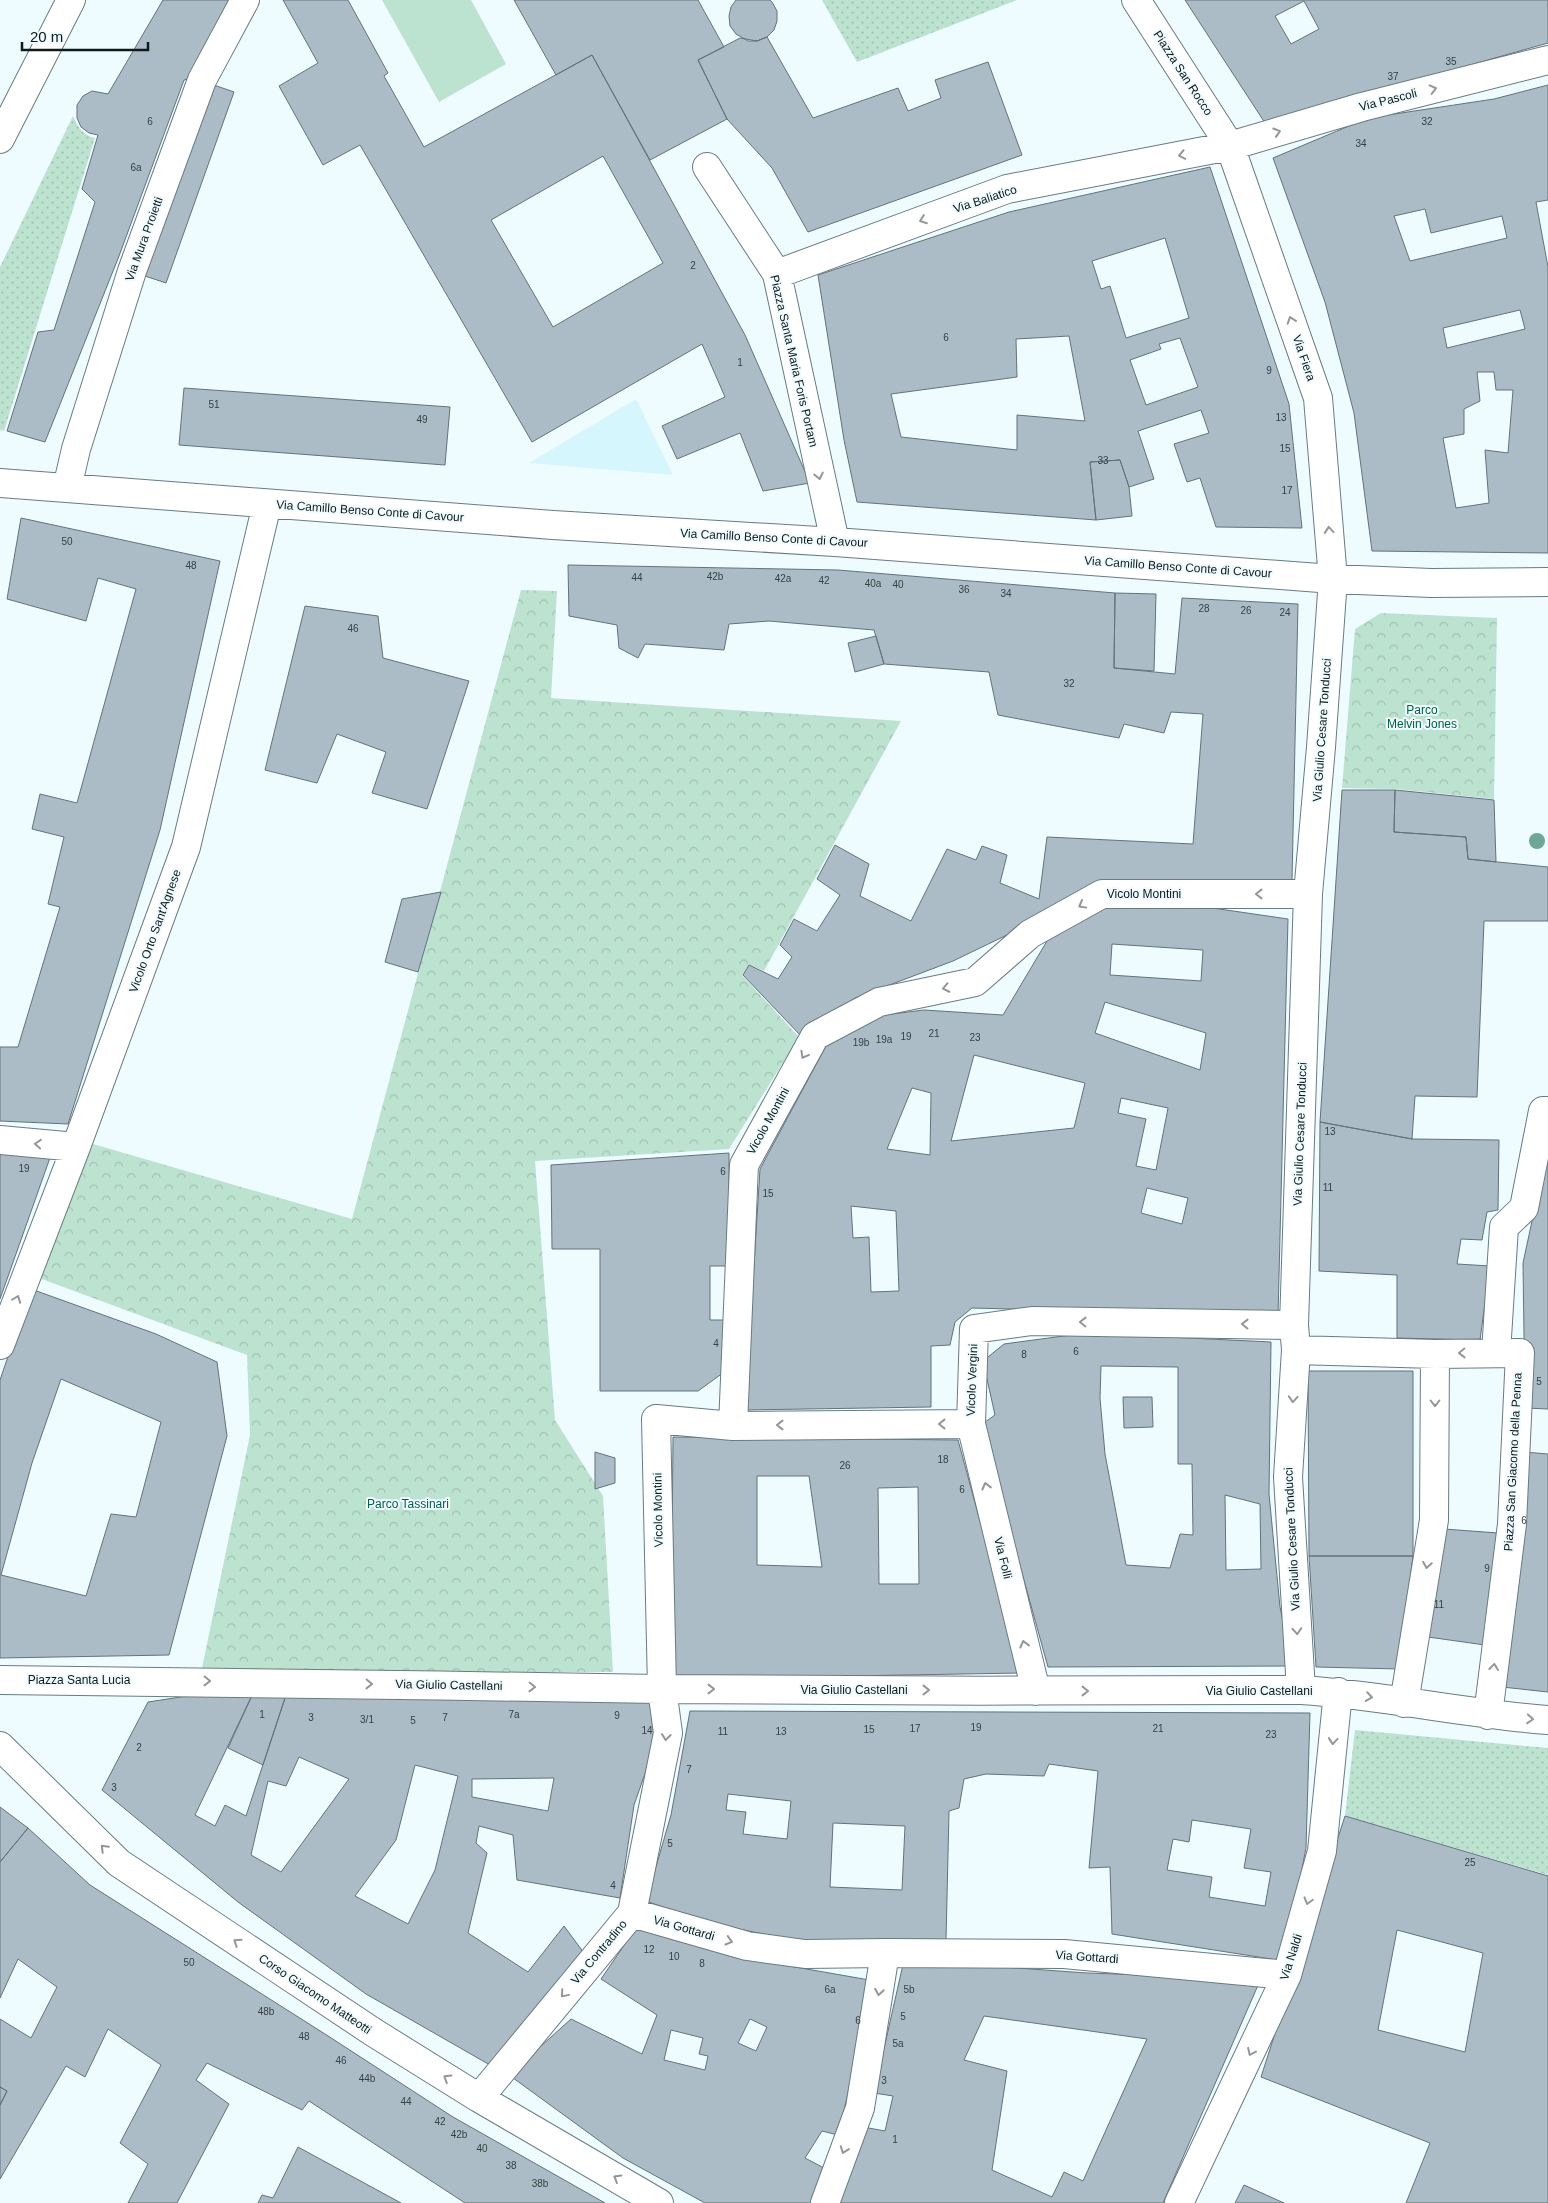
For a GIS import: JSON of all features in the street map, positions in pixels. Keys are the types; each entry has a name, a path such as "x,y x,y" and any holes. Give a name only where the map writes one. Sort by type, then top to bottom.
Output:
{"street":[{"path":"0,139 71,0"},
{"name":"Via Mura Proietti","path":"67,488 76,449 132,271 202,80 245,0"},
{"name":"Piazza San Rocco","path":"1136,0 1230,146"},
{"name":"Via Pascoli","path":"1230,146 1362,107 1548,60"},
{"name":"Via Baliatico","path":"777,274 1007,190 1230,146"},
{"name":"Via Fiera","path":"1230,146 1318,398 1333,579"},
{"name":"Piazza Santa Maria Foris Portam","path":"707,167 777,274 835,542"},
{"name":"Via Camillo Benso Conte di Cavour","path":"0,482 268,504 587,527 835,542 1333,579 1404,582 1538,582"},
{"name":"Vicolo Orto Sant'Agnese","path":"0,1345 76,1147 186,847 268,504"},
{"name":"Via Giulio Cesare Tonducci","path":"1301,1690 1288,1477 1295,1337 1308,894 1333,579"},
{"name":"Vicolo Montini","path":"662,1689 656,1419 733,1426 744,1165 815,1036 879,1002 975,982 1030,934 1102,894 1308,894"},
{"path":"1496,1353 1504,1227 1524,1208 1542,1111 1548,1111"},
{"path":"0,1140 76,1147"},
{"name":"Vicolo Vergini","path":"733,1426 971,1424 974,1329 1032,1322 1295,1337"},
{"name":"Piazza San Giacomo della Penna","path":"1295,1337 1397,1352 1435,1354 1520,1353 1512,1524 1488,1715"},
{"path":"1404,1703 1434,1520 1435,1354"},
{"name":"Via Folli","path":"971,1424 1036,1691"},
{"name":"Piazza Santa Lucia","path":"0,1680 158,1680"},
{"name":"Via Giulio Castellani","path":"158,1680 662,1689 1301,1690 1338,1692 1488,1715 1548,1720"},
{"name":"Via Contradino","path":"479,2098 632,1913 668,1733 662,1689"},
{"name":"Via Naldi","path":"1179,2203 1287,1975 1322,1851 1338,1692"},
{"name":"Corso Giacomo Matteotti","path":"0,1746 119,1863 372,2032 479,2098 659,2203"},
{"name":"Via Gottardi","path":"632,1913 747,1946 806,1954 1064,1954 1287,1975"},
{"path":"824,2203 860,2108 886,1953"}],"shaded area":[{"path":"636,399 673,475 529,463"}],"green space":[{"path":"382,0 471,0 506,64 439,102"},
{"path":"822,0 1017,0 857,62"},
{"path":"73,116 81,130 95,138 4,431 0,430 0,267"},
{"name":"Parco Tassinari","path":"521,590 557,591 551,698 901,721 764,971 749,965 742,975 799,1037 729,1149 535,1161 555,1420 603,1496 613,1672 201,1673 250,1435 247,1355 39,1278 93,1144 352,1219"},
{"name":"Parco Melvin Jones","path":"1381,613 1497,618 1494,799 1396,789 1342,788 1355,629"},
{"path":"1355,1730 1548,1748 1548,1875 1345,1816"}],"building":[{"path":"163,0 230,0 188,79 184,80 119,256 45,442 7,431 38,332 54,330 95,202 82,189 98,135 89,133 81,127 77,118 77,105 83,96 92,91 108,94"},
{"path":"283,0 348,0 388,73 384,76 424,147 592,55 745,335 810,483 763,491 740,433 677,459 662,426 725,397 702,344 532,442 360,145 323,165 279,86 318,63","holes":["603,156 663,263 553,327 491,220"]},
{"path":"514,0 698,0 724,47 698,60 727,119 650,160 592,55 556,75"},
{"path":"736,0 770,0 777,11 777,21 774,30 767,37 757,41 748,41 736,34 730,26 729,16 731,7"},
{"path":"1185,0 1548,0 1548,43 1265,123","holes":["1304,1 1319,29 1291,44 1275,16"]},
{"path":"767,37 813,118 898,88 908,111 941,98 935,80 988,62 1022,155 808,232 772,168 727,119 698,60 740,38 757,41"},
{"path":"211,84 234,92 166,283 142,275"},
{"path":"1548,85 1548,200 1536,202 1548,267 1548,553 1372,551 1354,413 1325,302 1273,158 1368,118 1494,99","holes":["1425,209 1431,233 1502,216 1507,238 1410,261 1394,216","1520,310 1525,329 1447,348 1443,328","1477,372 1494,372 1496,390 1513,390 1508,453 1485,450 1489,503 1456,508 1443,438 1464,434 1464,409 1480,401"]},
{"path":"1210,167 1289,404 1302,528 1216,527 1200,478 1187,482 1174,444 1209,433 1201,410 1138,431 1154,479 1129,487 1120,460 1090,462 1096,520 857,502 844,440 818,275 1009,212","holes":["1165,238 1189,318 1126,338 1110,286 1101,289 1092,261","1069,336 1085,421 1017,415 1017,450 901,437 891,394 1017,377 1016,339","1180,338 1198,387 1146,405 1130,360 1161,349 1159,344"]},
{"path":"184,388 450,407 445,465 179,445"},
{"path":"1120,460 1129,487 1132,516 1096,520 1090,462"},
{"path":"21,518 220,561 160,830 68,1124 0,1121 0,1047 18,1047 60,907 48,904 64,837 32,829 40,794 77,803 136,589 98,578 86,621 7,599"},
{"path":"568,565 838,570 1115,593 1114,668 1175,674 1182,598 1298,604 1292,880 1097,883 1009,934 953,961 855,998 801,1036 743,975 749,965 778,979 792,957 780,945 794,919 817,931 840,895 817,879 835,845 869,864 860,896 911,921 947,849 976,860 982,846 1007,855 1000,883 1039,899 1047,837 1193,844 1203,714 1171,712 1164,733 1124,724 1119,738 998,715 989,672 884,664 874,630 769,621 729,624 724,650 645,644 638,658 619,648 617,625 569,616"},
{"path":"1115,593 1156,594 1154,671 1114,668"},
{"path":"305,606 378,616 383,658 469,681 427,809 372,793 386,752 337,734 317,783 265,770"},
{"path":"876,636 884,664 855,672 848,643"},
{"path":"1342,790 1395,790 1394,832 1466,837 1468,859 1548,867 1548,921 1484,921 1477,1097 1415,1096 1412,1139 1320,1122"},
{"path":"1395,790 1494,800 1496,862 1468,859 1466,837 1394,832"},
{"path":"441,892 418,972 385,962 402,899"},
{"path":"1116,902 1192,905 1288,919 1278,1316 972,1308 955,1322 950,1345 931,1346 931,1407 745,1410 760,1169 833,1033 876,1016 924,1010 1003,1015 1047,941 1075,919","holes":["1112,944 1203,950 1201,981 1110,975","1105,1002 1206,1033 1200,1070 1095,1033","974,1055 1085,1083 1074,1128 951,1141","912,1088 931,1093 930,1155 887,1149","1121,1098 1168,1108 1156,1170 1136,1166 1146,1119 1118,1113","1147,1188 1188,1198 1182,1224 1141,1213","851,1206 896,1211 899,1291 871,1292 869,1237 853,1238"]},
{"path":"1320,1122 1412,1139 1499,1140 1498,1210 1487,1212 1482,1240 1461,1239 1457,1264 1490,1266 1480,1340 1397,1338 1397,1275 1319,1271"},
{"path":"1548,1147 1548,1409 1525,1408 1523,1263"},
{"path":"0,1153 51,1155 0,1299"},
{"path":"729,1153 729,1266 710,1266 710,1320 734,1320 734,1365 698,1391 600,1391 600,1249 552,1249 551,1165"},
{"path":"31,1289 156,1334 217,1362 227,1436 169,1655 0,1658 0,1380","holes":["61,1379 161,1422 136,1517 111,1514 86,1596 1,1575 32,1463"]},
{"path":"1086,1333 1271,1342 1269,1494 1280,1607 1292,1666 1048,1667 981,1425 995,1415 983,1361 1004,1344","holes":["1101,1366 1178,1367 1178,1464 1192,1464 1193,1535 1180,1534 1170,1568 1126,1565 1105,1454 1100,1398","1225,1495 1260,1504 1261,1569 1226,1570"]},
{"path":"1308,1371 1413,1371 1413,1556 1309,1556"},
{"path":"1123,1397 1152,1397 1153,1427 1124,1428"},
{"path":"673,1437 958,1440 1021,1673 671,1679","holes":["757,1476 809,1476 822,1567 757,1565","918,1487 919,1584 879,1584 878,1488"]},
{"path":"595,1452 615,1458 615,1483 595,1489"},
{"path":"1524,1452 1548,1454 1548,1692 1502,1687"},
{"path":"1444,1529 1498,1533 1485,1645 1421,1636"},
{"path":"1309,1556 1413,1556 1399,1669 1316,1667"},
{"path":"255,1689 195,1815 215,1826 225,1805 246,1816 286,1695 655,1696 655,1745 634,1805 620,1898 517,1880 513,1835 479,1826 476,1843 487,1853 468,1933 528,1972 564,1926 584,1953 490,2065 366,1994 238,1902 102,1790 148,1702 207,1693","holes":["299,1757 349,1779 281,1872 251,1855 268,1781 286,1786","415,1765 458,1776 435,1870 408,1924 355,1896 396,1840","554,1778 548,1811 472,1797 472,1779"]},
{"path":"255,1689 286,1695 263,1765 228,1748"},
{"path":"690,1711 1310,1713 1306,1848 1284,1961 1112,1934 1110,1867 1089,1868 1098,1771 1049,1764 1044,1776 986,1774 964,1779 959,1808 949,1811 946,1940 809,1943 708,1923 646,1901 671,1815","holes":["728,1794 791,1801 787,1839 743,1834 746,1812 726,1810","1192,1820 1251,1829 1244,1868 1271,1872 1265,1906 1209,1897 1212,1877 1167,1870 1173,1839 1189,1842","833,1823 905,1826 902,1890 830,1887"]},
{"path":"0,1807 28,1828 0,1862"},
{"path":"1345,1816 1548,1876 1548,2203 1406,2203 1430,2143 1261,2077","holes":["1397,1930 1483,1953 1465,2052 1378,2030"]},
{"path":"28,1828 90,1885 453,2117 605,2203 465,2203 309,2101 302,2110 207,2063 196,2080 229,2104 177,2203 128,2203 148,2164 120,2143 161,2065 108,2029 85,2077 66,2066 0,2179 0,2105 7,2091 0,2087 0,2019 31,2038 57,1987 18,1959 0,1998 0,1862"},
{"path":"638,1925 727,1955 875,1981 838,2135 822,2131 805,2158 824,2168 811,2203 705,2203 623,2158 509,2075 571,2019 642,2054 657,2015 601,1979","holes":["750,2019 767,2027 756,2051 738,2043","671,2030 703,2038 699,2054 708,2056 705,2070 664,2060"]},
{"path":"904,1960 1087,1973 1229,1978 1259,1983 1163,2203 838,2203 863,2127 885,2131 893,2096 874,2093","holes":["984,2016 1147,2039 1083,2181 1064,2172 1052,2197 992,2170 1007,2071 964,2060"]},
{"path":"0,2087 7,2091 0,2105"},
{"path":"298,2147 401,2203 258,2203 262,2195 273,2198"},
{"path":"1244,2185 1284,2203 1235,2203"}]}
